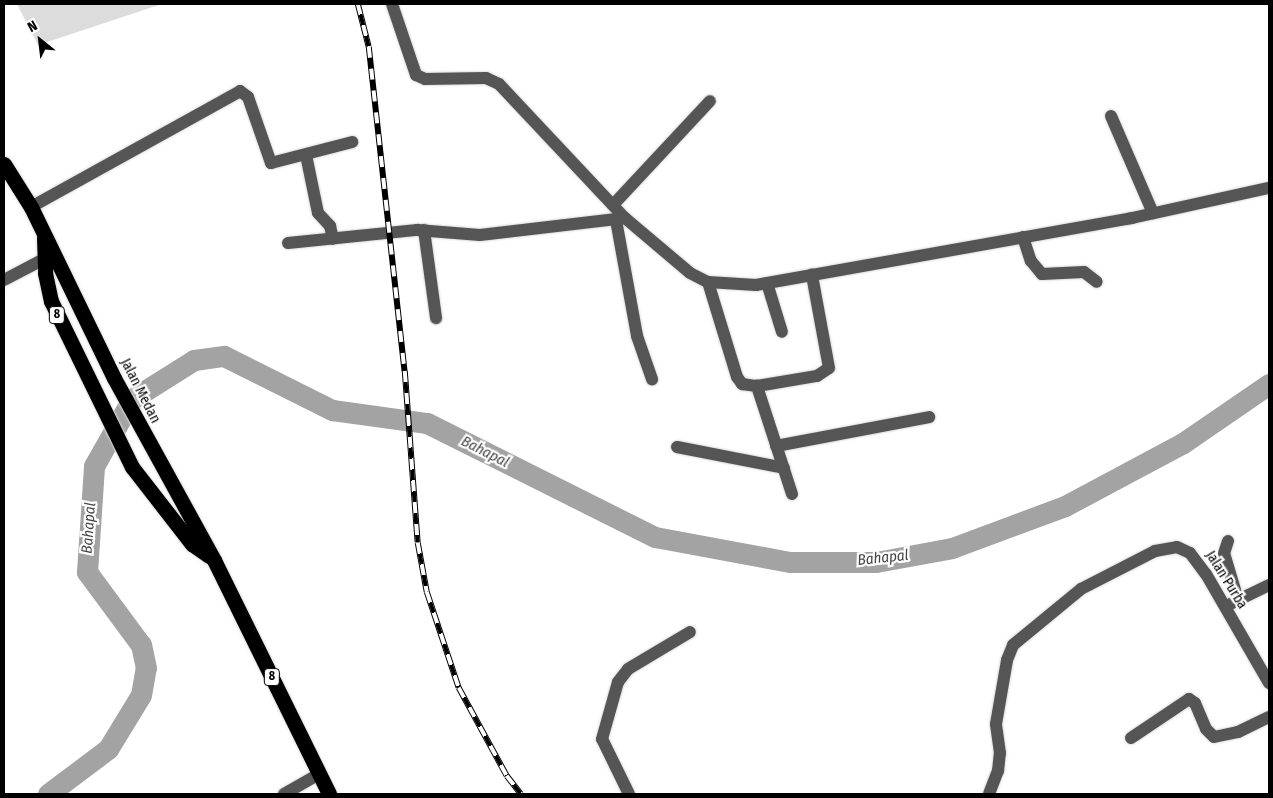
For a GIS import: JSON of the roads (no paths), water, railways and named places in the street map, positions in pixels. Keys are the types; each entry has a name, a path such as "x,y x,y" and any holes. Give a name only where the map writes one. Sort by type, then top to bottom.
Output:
{"highway":[{"name":"8","path":"4,164 44,232 44,259 51,301 132,467 192,544 214,560 329,794"},
{"name":"Jalan Medan","path":"44,232 114,378 214,560"}],"street":[{"path":"392,4 416,75 425,79 486,78 499,84 612,205 620,219 637,336 652,379"},
{"path":"31,207 240,91 248,96 269,161 275,164 352,142"},
{"path":"612,205 710,101"},
{"path":"1111,116 1153,213"},
{"path":"306,155 318,213 330,226 334,239"},
{"path":"288,243 424,230 480,234 620,219 690,273 708,282 741,286 767,283 1153,213 1269,188"},
{"path":"424,230 436,318"},
{"path":"1023,237 1032,261 1042,274 1084,272 1097,282"},
{"path":"4,280 44,259"},
{"path":"708,282 737,377 742,384 757,386 817,376 829,368 812,275"},
{"path":"767,283 782,332"},
{"path":"757,386 792,494"},
{"path":"776,446 929,417"},
{"path":"677,447 784,468"},
{"path":"1228,541 1224,553 1238,600"},
{"name":"Jalan Purba","path":"989,794 998,771 1000,753 996,724 1007,660 1013,645 1023,635 1099,578 1168,547 1190,553 1225,606 1269,683"},
{"path":"1225,606 1269,585"},
{"path":"629,794 602,739 618,682 628,669 690,632"},
{"path":"1131,738 1189,699 1195,703 1206,729 1214,737 1238,732 1269,718"},
{"path":"284,794 319,774"}],"waterway":[{"name":"Bahapal","path":"48,794 108,749 141,695 146,668 141,645 87,572 94,466 132,399 194,360 224,356 332,410 427,423 655,537 790,562 876,562 952,548 1065,506 1183,443 1269,384"}],"railway":[{"path":"358,4 369,47 405,371 418,543 427,592 459,688 507,776 521,794"}]}
